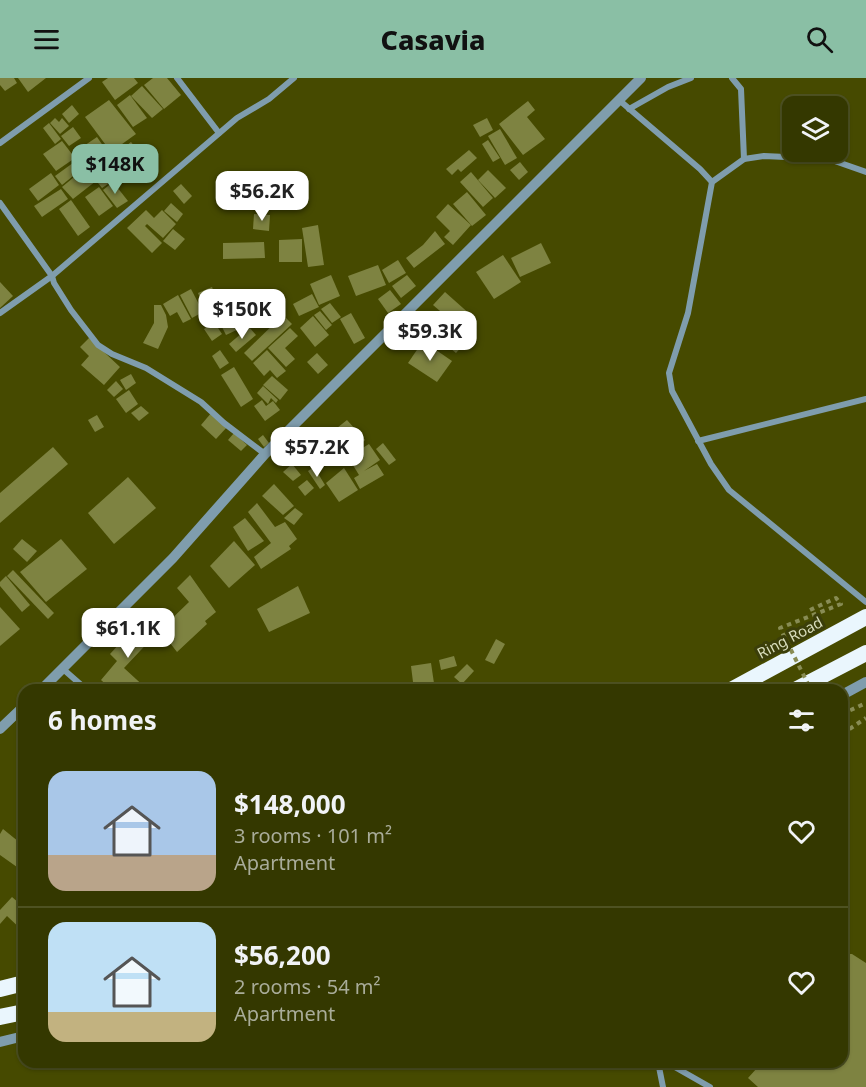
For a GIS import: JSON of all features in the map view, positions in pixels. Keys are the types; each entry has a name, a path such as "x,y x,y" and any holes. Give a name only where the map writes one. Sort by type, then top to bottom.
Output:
{"highway":[{"name":"Ring Road","path":"742,684 866,617"},
{"path":"807,684 866,653"},
{"path":"0,989 18,984"},
{"path":"0,1017 18,1013"}],"street":[{"path":"0,143 89,78"},
{"path":"177,78 219,133"},
{"path":"0,313 52,276 237,118 269,99 294,78"},
{"path":"47,684 173,558 266,454 641,78"},
{"path":"629,109 668,87 691,78"},
{"path":"732,78 741,89 744,159"},
{"path":"619,100 700,169 712,182"},
{"path":"866,172 829,159 764,156 744,159 712,182 688,313 669,373 672,391 698,441 729,490 866,602"},
{"path":"0,203 52,276 71,310 98,345 112,354 146,368 201,402 224,423 266,454"},
{"path":"698,441 866,399"},
{"path":"63,669 80,684"},
{"path":"848,692 866,682"},
{"path":"0,729 18,712"},
{"path":"0,1042 18,1038"},
{"path":"659,1068 663,1087"},
{"path":"677,1068 710,1087"}],"path":[{"path":"807,684 780,628 841,604 836,598 810,610"},
{"path":"848,711 866,703"},
{"path":"848,730 866,718"}],"building":[{"path":"0,78 14,78 17,83 5,91 0,85"},
{"path":"18,78 46,78 28,92"},
{"path":"108,78 134,78 138,83 115,100 102,82"},
{"path":"153,78 167,78 181,95 164,109 144,85"},
{"path":"142,86 163,109 152,118 131,96"},
{"path":"130,95 147,118 133,127 117,105"},
{"path":"109,100 136,134 111,152 85,117"},
{"path":"528,101 535,110 527,117 545,139 523,155 499,124"},
{"path":"72,105 79,114 69,123 62,114"},
{"path":"55,118 59,122 62,118 69,126 60,134 50,123"},
{"path":"487,118 493,130 480,137 473,125"},
{"path":"49,123 61,139 55,144 43,128"},
{"path":"73,127 81,138 69,146 61,136"},
{"path":"500,129 517,158 505,165 488,136"},
{"path":"97,137 106,150 84,166 75,152"},
{"path":"488,140 500,158 493,162 482,144"},
{"path":"62,141 75,158 56,171 43,154"},
{"path":"131,142 148,163 121,184 104,163"},
{"path":"469,150 477,158 461,172 458,169 452,175 446,169"},
{"path":"98,159 102,164 99,167 111,182 102,188 86,168"},
{"path":"77,160 83,168 62,185 55,176"},
{"path":"520,162 528,172 519,180 510,170"},
{"path":"85,168 96,181 73,199 62,187"},
{"path":"488,170 506,188 495,198 478,180"},
{"path":"471,172 493,198 483,207 460,182"},
{"path":"51,173 59,185 38,201 29,189"},
{"path":"113,182 128,201 117,208 103,190"},
{"path":"181,184 192,196 184,204 173,191"},
{"path":"99,187 113,206 99,216 85,197"},
{"path":"61,189 68,199 42,217 34,206"},
{"path":"467,192 486,215 472,226 453,204"},
{"path":"71,200 90,227 78,236 59,209"},
{"path":"171,203 183,214 177,222 164,211"},
{"path":"448,204 471,225 453,245 444,237 450,231 436,217"},
{"path":"146,210 154,218 162,210 176,224 163,238 147,224 145,226 162,243 152,253 127,228"},
{"path":"254,214 270,215 269,231 253,229"},
{"path":"318,225 324,265 308,267 302,228"},
{"path":"173,229 185,239 175,250 163,241"},
{"path":"435,231 445,244 414,268 406,258 423,245"},
{"path":"302,239 302,262 279,262 279,240"},
{"path":"264,242 265,258 223,259 223,243"},
{"path":"541,243 551,263 520,277 511,258"},
{"path":"503,255 521,282 494,299 476,272"},
{"path":"398,260 406,273 389,283 382,270"},
{"path":"378,265 386,285 356,296 348,276"},
{"path":"331,275 340,296 319,305 310,284"},
{"path":"407,275 416,286 401,298 392,286"},
{"path":"0,282 13,296 0,308"},
{"path":"212,287 222,313 208,319 198,293"},
{"path":"191,289 203,312 192,318 180,295"},
{"path":"390,290 401,304 388,313 378,299"},
{"path":"445,292 472,316 461,329 433,305"},
{"path":"312,294 319,307 299,316 293,304"},
{"path":"178,295 191,319 183,323 177,312 170,316 163,304"},
{"path":"271,301 280,316 267,324 257,309"},
{"path":"330,303 341,317 332,323 321,309"},
{"path":"154,305 161,305 168,327 158,349 143,343 154,323"},
{"path":"320,311 332,325 326,330 314,315"},
{"path":"351,313 365,338 354,344 340,319"},
{"path":"241,315 245,326 226,335 221,325"},
{"path":"283,315 292,324 252,361 244,353"},
{"path":"313,316 329,335 315,347 300,328"},
{"path":"434,318 464,344 456,353 425,327"},
{"path":"214,322 222,334 212,341 204,329"},
{"path":"249,327 256,335 236,352 229,344"},
{"path":"290,328 298,336 285,348 295,359 286,367 268,348"},
{"path":"89,338 120,367 104,385 81,365 89,356 80,347"},
{"path":"423,341 452,361 437,382 408,363"},
{"path":"220,350 229,363 220,369 212,356"},
{"path":"267,350 286,371 277,378 270,370 264,376 253,363"},
{"path":"317,353 328,365 318,374 307,362"},
{"path":"234,367 253,399 241,407 221,375"},
{"path":"131,374 136,383 126,390 120,380"},
{"path":"272,376 288,390 280,400 263,385"},
{"path":"116,381 123,389 114,397 107,390"},
{"path":"263,386 278,400 276,403 271,398 268,404 257,393"},
{"path":"129,390 138,404 126,413 116,399"},
{"path":"262,400 266,406 273,401 280,410 265,421 254,406"},
{"path":"141,406 149,413 139,421 131,413"},
{"path":"212,412 228,426 216,439 201,425"},
{"path":"97,415 104,427 95,432 88,420"},
{"path":"347,420 365,440 357,447 337,428"},
{"path":"234,433 247,445 241,451 228,440"},
{"path":"263,435 269,443 264,447 258,439"},
{"path":"383,443 396,460 389,465 376,449"},
{"path":"369,444 380,460 364,471 377,464 384,475 360,489 354,478 359,475 348,457"},
{"path":"53,447 68,464 0,523 0,493"},
{"path":"292,464 301,475 293,481 283,472"},
{"path":"314,467 325,485 320,489 308,471"},
{"path":"344,468 358,490 339,502 326,483"},
{"path":"128,477 156,508 114,544 88,513"},
{"path":"307,480 314,488 305,496 298,487"},
{"path":"274,484 294,506 283,515 262,496"},
{"path":"257,503 275,527 285,522 297,539 289,546 291,549 261,569 254,557 271,543 248,512"},
{"path":"295,508 303,514 294,525 284,518"},
{"path":"245,518 264,541 248,551 233,527"},
{"path":"22,539 37,551 27,562 13,549"},
{"path":"61,539 87,569 46,602 20,572"},
{"path":"234,541 255,565 229,588 210,566"},
{"path":"13,570 54,613 48,619 7,576"},
{"path":"190,575 216,612 205,621 207,624 177,652 160,630 189,602 177,588"},
{"path":"6,576 30,605 22,612 0,586 0,582"},
{"path":"298,586 310,613 269,632 257,609"},
{"path":"0,607 20,629 0,646"},
{"path":"142,619 156,634 124,668 141,684 105,684 101,680 117,661 110,654"},
{"path":"496,639 505,644 494,664 485,660"},
{"path":"454,656 457,666 441,670 439,660"},
{"path":"431,663 434,684 413,684 411,666"},
{"path":"467,664 474,671 462,684 454,677"},
{"path":"3,829 18,841 18,868 0,855 0,834"},
{"path":"12,897 18,902 18,926 7,916 0,924 0,910"},
{"path":"848,954 866,963 866,1087 758,1087 748,1078 757,1068 848,1068"}]}
